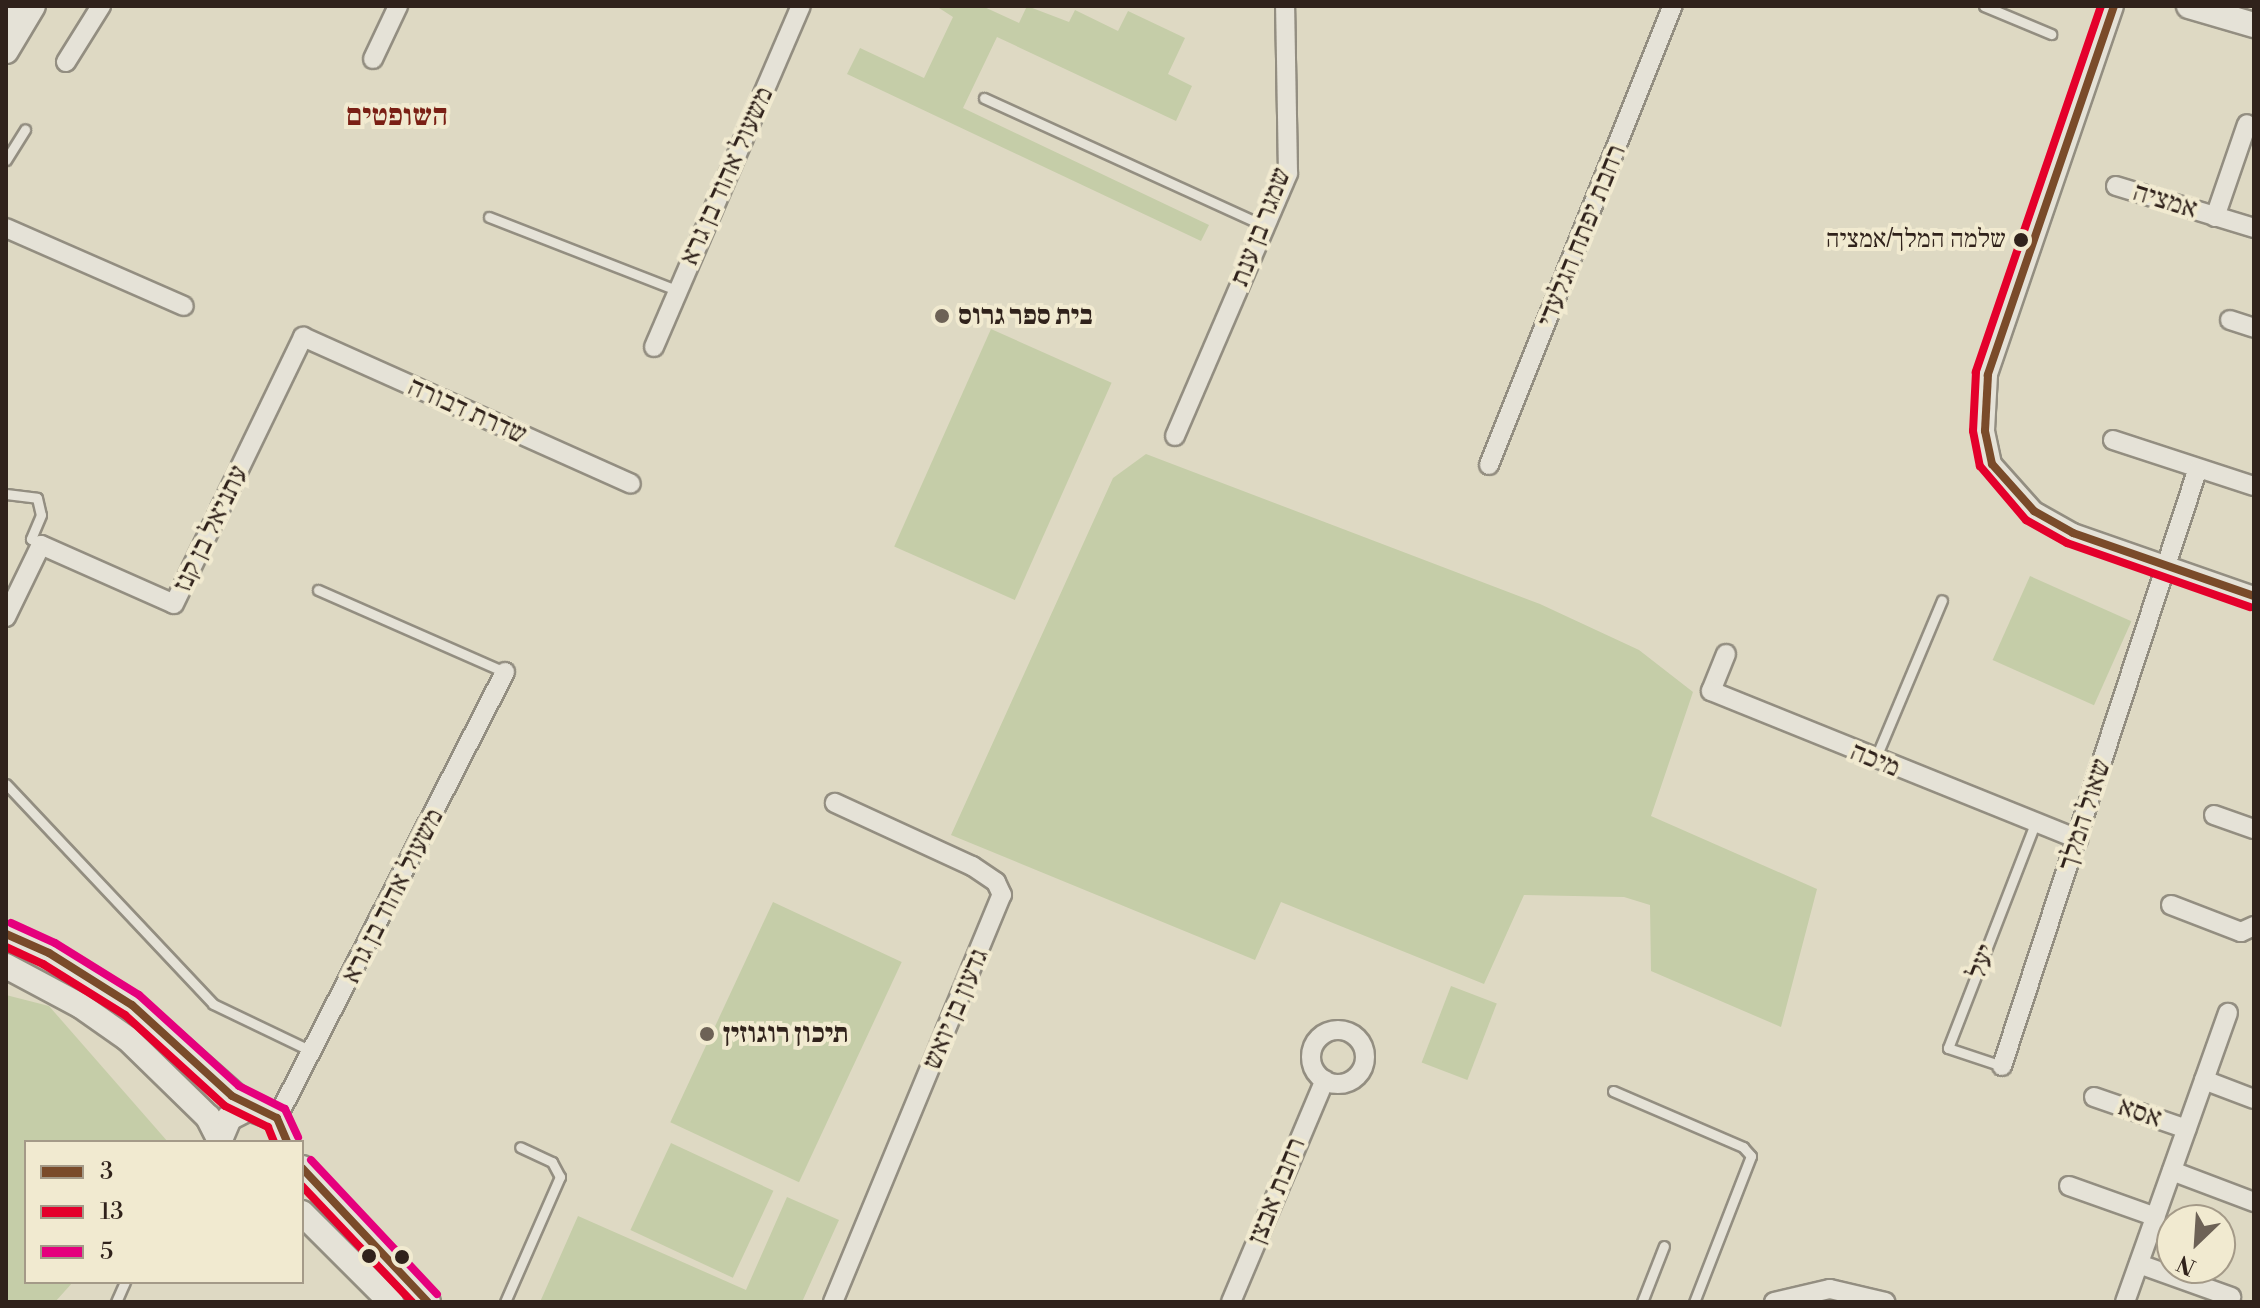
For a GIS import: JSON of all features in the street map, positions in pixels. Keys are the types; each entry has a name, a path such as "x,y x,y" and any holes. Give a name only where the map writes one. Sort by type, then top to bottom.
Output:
{"street":[{"path":"6,15 11,6"},
{"path":"6,51 33,6"},
{"path":"66,62 101,6"},
{"path":"373,59 398,6"},
{"name":"משעול אהוד בן גרא","path":"654,347 801,6"},
{"name":"שמגר בן ענת","path":"1175,436 1288,173 1285,6"},
{"name":"רחבת יפתח הגלעדי","path":"1489,465 1673,6"},
{"path":"2114,6 1988,375 1985,431 1992,464 2034,511 2073,533 2254,596"},
{"path":"2189,6 2254,25"},
{"name":"אמציה","path":"2215,217 2247,124"},
{"name":"אמציה","path":"2116,186 2254,228"},
{"path":"6,228 184,306"},
{"path":"2230,320 2254,328"},
{"name":"שדרת דבורה","path":"303,337 631,484"},
{"name":"עתניאל בן קנז","path":"41,545 174,604 303,337"},
{"path":"2113,440 2254,486"},
{"name":"שאול המלך","path":"2002,1066 2198,468"},
{"path":"6,617 41,545"},
{"name":"מיכה","path":"1726,654 1711,691 1875,761 2078,839"},
{"name":"משעול אהוד בן גרא","path":"277,1118 314,1053 505,672"},
{"name":"גדעון בן יואש","path":"833,1302 1002,895 996,882 972,866 835,803"},
{"path":"2214,815 2254,829"},
{"path":"2171,905 2241,932 2254,926"},
{"path":"6,934 49,953 132,1005 249,1108 277,1118 286,1140"},
{"path":"6,966 81,1006 128,1039 208,1117 219,1140"},
{"name":"אסא","path":"2161,1204 2228,1013"},
{"name":"רחבת אבצן","path":"1231,1302 1325,1080"},
{"path":"2204,1080 2254,1099"},
{"name":"אסא","path":"2094,1097 2187,1129"},
{"path":"219,1140 229,1118 249,1108"},
{"path":"304,1170 428,1302"},
{"name":"אסא","path":"2172,1171 2254,1202"},
{"path":"2069,1186 2156,1217"},
{"path":"304,1215 391,1302"},
{"name":"אסא","path":"2125,1302 2156,1217"},
{"path":"2139,1264 2231,1297"},
{"path":"1774,1302 1830,1289 1885,1302"}],"lane":[{"path":"1984,6 2051,34"},
{"path":"984,98 1265,226"},
{"path":"6,160 25,130"},
{"path":"489,217 676,290"},
{"path":"6,494 37,498 41,515 31,539 41,545"},
{"path":"318,590 505,672"},
{"path":"1875,761 1942,600"},
{"path":"6,784 213,1004 314,1053"},
{"name":"יעל","path":"2002,1066 1948,1048 2035,824"},
{"path":"1613,1091 1743,1147 1751,1156 1694,1302"},
{"path":"505,1302 560,1177 552,1162 520,1147"},
{"path":"1642,1302 1664,1246"}],"green space":[{"path":"936,6 982,6 1019,23 1027,6 1069,22 1075,10 1118,31 1128,11 1185,38 1168,74 1192,86 1176,121 997,37 963,108 1209,225 1201,241 847,74 860,48 924,78 953,17"},
{"path":"991,329 1112,383 1015,600 894,546"},
{"path":"1146,454 1540,604 1639,650 1693,692 1651,816 1817,889 1781,1027 1651,971 1650,905 1624,897 1524,895 1484,984 1281,902 1255,960 951,835 1113,478"},
{"path":"2030,576 2131,621 2094,705 1993,660"},
{"path":"773,902 902,962 799,1182 670,1122"},
{"path":"1451,986 1497,1004 1467,1080 1422,1063"},
{"path":"6,995 49,1006 166,1140 24,1140 24,1284 71,1284 55,1302 6,1302"},
{"path":"671,1143 773,1191 733,1278 630,1230"},
{"path":"787,1197 839,1220 802,1302 540,1302 578,1216 746,1290"}],"transit line":[{"name":"13","path":"2101,6 1976,372 1973,431 1980,466 2026,520 2067,543 2250,607"},
{"name":"3","path":"2114,6 1988,375 1985,431 1992,464 2034,511 2073,533 2254,596"},
{"name":"5","path":"11,923 55,943 139,995 239,1086 285,1109 298,1137"},
{"name":"3","path":"6,934 49,953 132,1005 232,1096 277,1118 286,1140"},
{"name":"13","path":"6,947 43,964 125,1015 225,1106 268,1127 273,1140"},
{"name":"5","path":"311,1160 437,1294"},
{"name":"3","path":"304,1170 428,1302"},
{"name":"13","path":"304,1188 412,1302"}],"place":[{"name":"שלמה המלך/אמציה","path":"2021,240"},
{"name":"בית ספר גרוס","path":"942,316"},
{"name":"תיכון רוגוזין","path":"707,1034"}],"district":[{"name":"השופטים","path":"397,116"}]}
